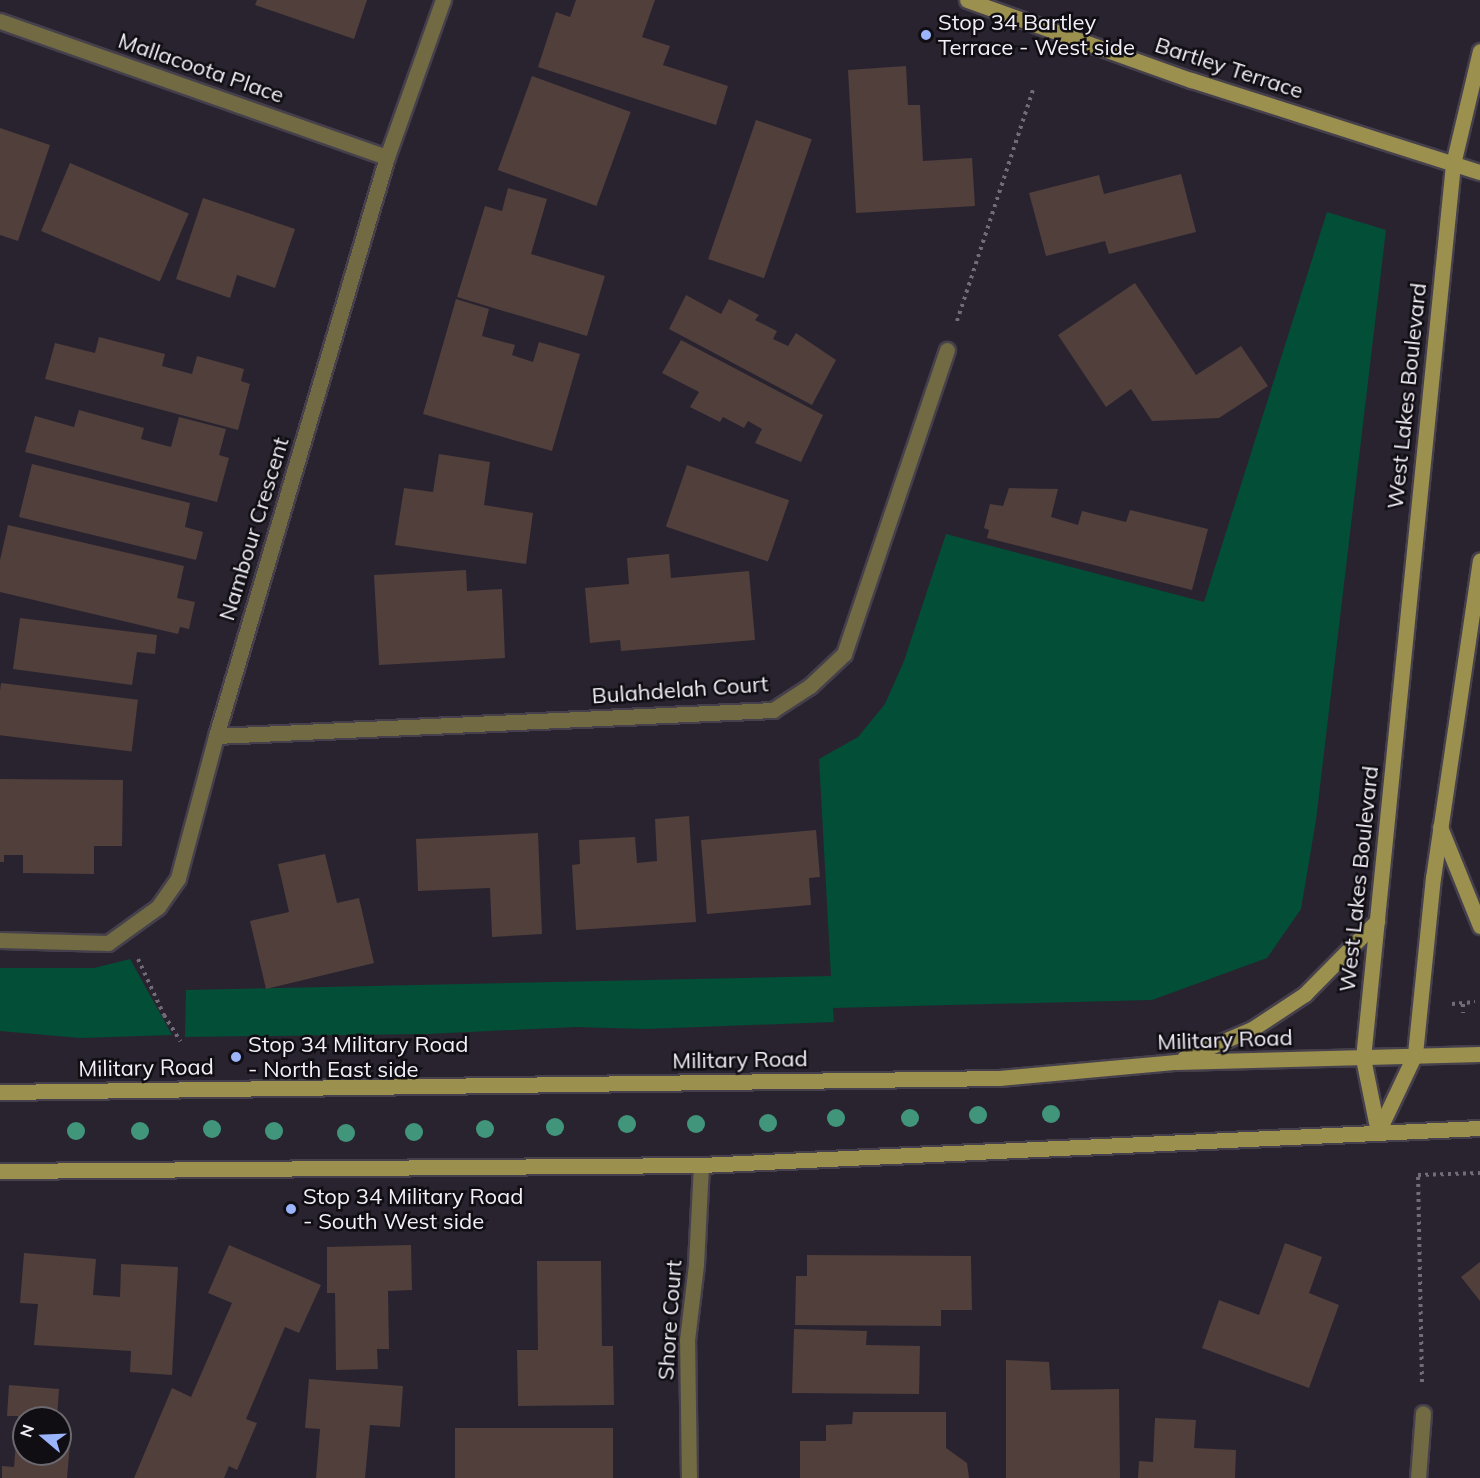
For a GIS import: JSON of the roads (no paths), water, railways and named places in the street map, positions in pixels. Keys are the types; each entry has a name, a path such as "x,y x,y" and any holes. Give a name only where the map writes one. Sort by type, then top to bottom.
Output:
{"main road":[{"name":"Bartley Terrace","path":"967,0 1191,80 1480,172"},
{"name":"West Lakes Boulevard","path":"1378,1132 1363,1058 1453,164 1480,51"},
{"path":"1378,1132 1415,1054 1440,827 1480,560"},
{"path":"1440,827 1480,926"},
{"path":"1176,1062 1252,1029 1305,994 1377,921"},
{"name":"Military Road","path":"0,1092 999,1078 1176,1062 1480,1054"},
{"path":"0,1171 701,1165 1480,1128"}],"street":[{"name":"Nambour Crescent","path":"0,940 108,943 158,907 178,878 216,736 387,157 444,0"},
{"name":"Mallacoota Place","path":"0,21 387,157"},
{"name":"Bulahdelah Court","path":"216,736 773,710 810,686 844,654 947,350"},
{"name":"Shore Court","path":"689,1478 687,1340 696,1264 701,1165"},
{"path":"1418,1478 1423,1413"}],"place":[{"name":"Stop 34 Bartley Terrace - West side","path":"926,35"},
{"name":"Stop 34 Military Road - North East side","path":"236,1057"},
{"name":"Stop 34 Military Road - South West side","path":"291,1209"}]}
